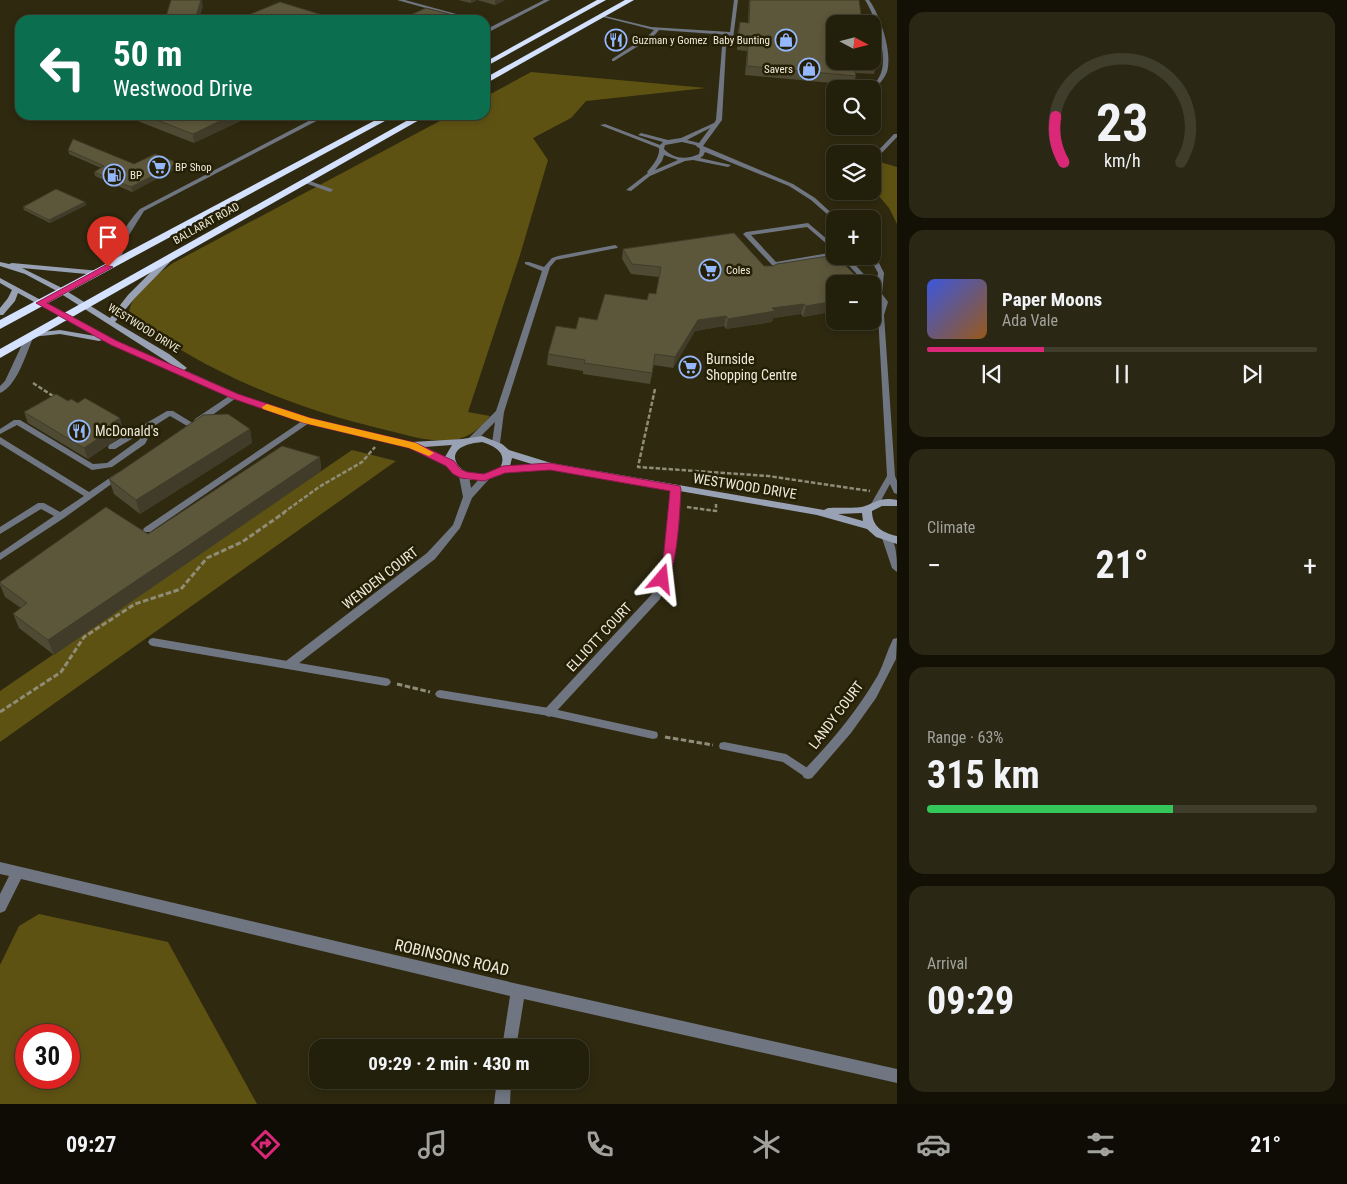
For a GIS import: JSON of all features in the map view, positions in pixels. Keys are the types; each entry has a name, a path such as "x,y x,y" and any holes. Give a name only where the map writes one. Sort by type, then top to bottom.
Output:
{"highway":[{"path":"490,62 602,0"},
{"path":"490,78 630,0"},
{"name":"BALLARAT ROAD","path":"0,326 383,120"},
{"name":"BALLARAT ROAD","path":"0,354 415,120"}],"street":[{"path":"399,0 456,15"},
{"path":"490,30 548,0"},
{"path":"490,24 497,26"},
{"path":"115,263 116,256 134,220 142,210 315,120"},
{"path":"307,182 330,190"},
{"path":"111,322 131,297 168,260"},
{"name":"WESTWOOD DRIVE","path":"0,264 9,265 86,305 161,352 194,377"},
{"path":"9,265 97,273"},
{"name":"WESTWOOD DRIVE","path":"0,280 114,343 235,396 308,421 382,439 412,445 462,442"},
{"path":"0,313 12,299 16,290"},
{"path":"0,390 9,382 32,336 60,332 114,343"},
{"path":"482,439 496,443 507,453 508,460 503,470 484,478 464,476 456,471 450,464 449,457 452,450 462,442 482,439"},
{"name":"WESTWOOD DRIVE","path":"412,445 450,464"},
{"name":"WESTWOOD DRIVE","path":"507,453 550,466 817,512 870,526"},
{"name":"WESTWOOD DRIVE","path":"503,470 550,466"},
{"path":"464,476 468,497"},
{"name":"WENDEN COURT","path":"290,664 431,556 457,526 468,497 484,478"},
{"name":"ELLIOTT COURT","path":"549,712 656,596 669,561 676,489"},
{"name":"WESTWOOD DRIVE","path":"817,512 871,507 883,502 897,503"},
{"path":"871,507 866,519 870,526 892,539 897,565"},
{"name":"LANDY COURT","path":"808,774 831,752 880,682 892,660 897,642"},
{"name":"ROBINSONS ROAD","path":"0,868 518,991 897,1076"},
{"path":"0,907 18,872"},
{"path":"510,1039 518,991"},
{"path":"502,1104 503,1089"}],"lane":[{"path":"629,190 648,175 670,164 691,159 701,154 702,142 720,117 724,47 731,39 736,0"},
{"path":"866,0 876,14 885,70 881,80"},
{"path":"601,16 658,28 732,34"},
{"path":"614,60 652,36 658,28"},
{"path":"623,132 668,142 682,140 717,123"},
{"path":"603,125 662,149 674,158 691,159 748,169"},
{"path":"881,150 894,134"},
{"path":"682,140 748,169 792,185 813,198 826,210"},
{"path":"648,175 659,161 662,149 668,142"},
{"path":"774,264 746,234 806,223 826,241"},
{"path":"496,443 500,412 546,270 550,263 560,256 615,247"},
{"path":"774,264 826,255"},
{"path":"527,263 546,270"},
{"path":"770,273 774,264"},
{"path":"852,265 861,275"},
{"path":"881,296 885,302 881,315 891,476 897,491"},
{"path":"184,430 235,396"},
{"path":"472,440 500,412"},
{"path":"112,448 170,413 192,425"},
{"path":"147,530 308,421"},
{"path":"0,432 16,422 92,467 109,465 142,442 146,434 139,430"},
{"path":"0,440 90,496"},
{"path":"0,557 129,468"},
{"path":"871,507 882,493 891,476"},
{"path":"0,531 41,505 61,516"},
{"path":"153,642 386,682"},
{"path":"440,694 549,712 653,735"},
{"name":"LANDY COURT","path":"724,746 786,758 808,774"}],"path":[{"path":"33,383 39,389 62,401"},
{"path":"654,389 638,467 768,476 882,493"},
{"path":"0,712 61,672 84,637 134,604 181,589 207,558 242,542 319,488 362,462 382,439"},
{"path":"386,682 440,694"},
{"path":"653,735 724,746"}],"shaded area":[{"path":"531,72 706,88 586,101 571,118 533,138 548,160 520,255 468,412 490,416 483,425 469,435 459,439 444,441 419,438 352,421 284,399 219,371 188,354 129,315 130,307 139,292 173,263 442,120 490,120 490,94"},
{"path":"881,162 897,167 897,224 889,208 881,198"},
{"path":"352,450 396,461 0,742 0,691"},
{"path":"39,914 168,942 257,1104 0,1104 0,965 19,926"}],"building":[{"path":"171,0 201,0 196,15 166,15"},
{"path":"750,0 859,0 861,15 826,15 826,70 855,70 856,76 747,66 748,42 738,41 740,22 749,23"},
{"path":"280,2 323,15 248,15"},
{"path":"426,8 453,15 410,15"},
{"path":"157,120 222,120 193,134"},
{"path":"73,139 134,164 155,154 178,163 131,187 94,172 104,166 68,150"},
{"path":"56,189 85,202 49,220 23,207"},
{"path":"734,233 764,266 826,256 826,265 845,265 855,275 826,275 826,303 772,308 775,311 728,319 726,316 698,320 675,357 655,354 652,373 584,363 585,360 548,354 556,326 576,329 579,317 597,320 605,294 647,300 649,293 656,294 661,267 632,264 623,249"},
{"path":"56,394 68,401 71,399 78,403 85,398 120,418 112,423 117,426 84,448 24,412"},
{"path":"228,414 250,429 136,500 109,479 203,415"},
{"path":"282,446 320,457 48,640 13,614 27,603 0,582 106,507 148,534"}],"slow traffic":[{"path":"267,407 308,421 412,445 429,453"}],"place":[{"name":"Guzman y Gomez","path":"616,40"},
{"name":"Baby Bunting","path":"786,40"},
{"name":"Savers","path":"809,69"},
{"name":"BP Shop","path":"159,167"},
{"name":"BP","path":"114,175"},
{"name":"Coles","path":"710,270"},
{"name":"Burnside Shopping Centre","path":"690,367"},
{"name":"McDonald's","path":"79,431"}],"route":[{"path":"108,267 40,303 114,343 235,396 308,421 412,445 450,464 464,476 484,478 496,475 503,470 550,466 676,489 669,561 662,579"}]}
